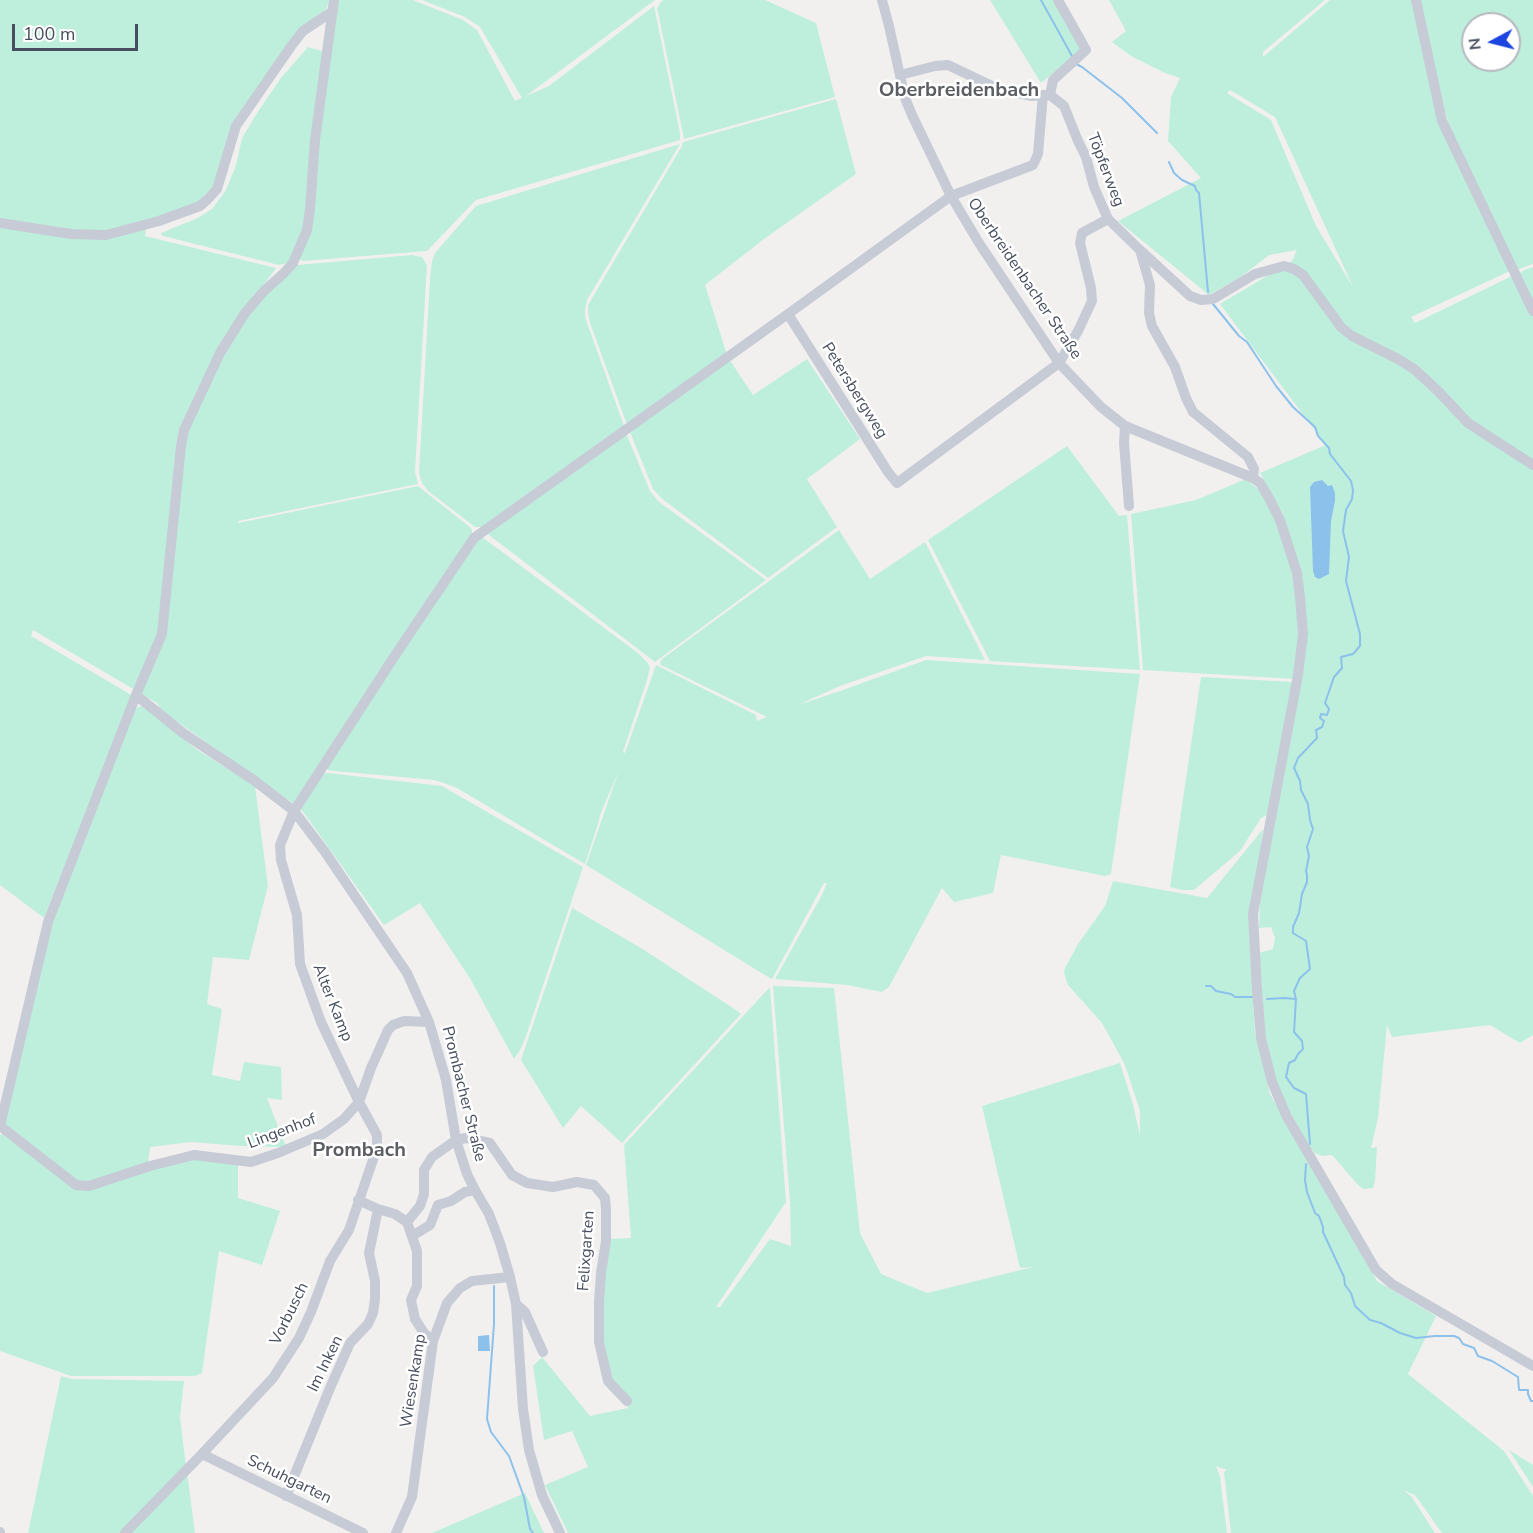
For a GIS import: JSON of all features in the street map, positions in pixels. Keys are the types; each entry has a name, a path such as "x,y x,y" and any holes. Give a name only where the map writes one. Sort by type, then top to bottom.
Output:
{"street":[{"name":"Oberbreidenbacher Straße","path":"882,0 890,26 905,98 951,196 978,243 1059,363 1101,407 1125,426 1253,478"},
{"path":"788,314 951,196 1033,165 1038,154 1047,95 1053,80 1086,50 1058,0"},
{"path":"1416,0 1442,120 1533,311"},
{"path":"0,223 71,234 106,235 159,221 200,206 217,189 236,126 303,31 334,5"},
{"path":"0,1126 48,922 162,634 184,430 220,353 245,313 293,263 307,230 315,140 334,5"},
{"path":"900,75 948,65 992,86 1032,96 1047,95"},
{"name":"Töpferweg","path":"1047,95 1064,106 1086,157 1094,187 1108,219 1140,250 1150,285 1149,313 1152,326 1175,367 1192,412 1248,457 1254,469 1253,478 1260,483 1280,520 1297,573 1302,634 1298,675 1253,914 1261,1038 1272,1082 1286,1115 1376,1270 1392,1284 1533,1366"},
{"path":"1059,363 1078,332 1092,301 1080,243 1082,233 1108,219"},
{"path":"1140,250 1190,296 1201,300 1213,299 1255,274 1284,266 1294,269 1303,275 1341,327 1352,336 1414,369 1468,423 1533,465"},
{"name":"Petersbergweg","path":"788,314 897,483 1059,363"},
{"name":"Alter Kamp","path":"358,1200 377,1148 377,1135 321,1022 300,964 297,915 281,860 280,845 294,811 474,538 788,314"},
{"path":"1125,426 1124,443 1129,506"},
{"name":"Prombacher Straße","path":"136,695 183,733 255,781 294,811 325,852 407,973 429,1022 446,1080 456,1140 467,1174 489,1214 510,1277 516,1304 523,1409 529,1449 542,1494 560,1533"},
{"name":"Lingenhof","path":"0,1126 76,1185 89,1186 150,1166 194,1155 251,1162 322,1134 344,1119 360,1102 371,1068 388,1030 393,1025 404,1021 429,1022"},
{"name":"Felixgarten","path":"456,1140 466,1138 490,1143 512,1175 527,1183 553,1187 578,1182 594,1185 605,1198 606,1241 598,1302 599,1342 608,1381 627,1401"},
{"path":"407,1222 420,1206 424,1194 424,1170 432,1157 456,1140"},
{"path":"412,1236 430,1225 438,1205 451,1201 465,1192 475,1190"},
{"path":"358,1200 395,1214 407,1222 417,1251 417,1286 411,1300 415,1319 424,1333 433,1341"},
{"name":"Vorbusch","path":"125,1533 273,1378 299,1338 330,1261 349,1230 358,1200"},
{"name":"Im Inken","path":"286,1496 350,1343 368,1324 373,1313 375,1281 369,1253 378,1209"},
{"name":"Wiesenkamp","path":"396,1533 412,1497 433,1341 447,1303 460,1288 472,1281 510,1277"},
{"path":"516,1304 525,1312 543,1352"},
{"name":"Schuhgarten","path":"202,1454 363,1533"}],"green space":[{"path":"0,0 329,0 327,8 316,17 237,119 217,182 197,203 147,222 145,236 276,268 234,326 297,265 412,255 422,257 427,265 415,472 418,484 238,521 238,523 418,486 472,531 472,535 294,804 162,711 157,703 33,630 31,636 133,696 44,918 0,885"},
{"path":"337,0 413,0 463,20 477,30 515,101 522,98 480,27 465,17 422,0 655,0 526,96 549,86 654,6 680,140 476,200 427,251 303,261 299,259"},
{"path":"663,0 765,0 816,23 835,97 684,139 657,9"},
{"path":"990,0 1054,0 1081,50 1041,83"},
{"path":"1109,0 1325,0 1263,52 1263,57 1330,0 1413,0 1440,121 1510,271 1411,317 1415,323 1512,276 1533,311 1533,1035 1520,1043 1490,1025 1392,1037 1387,1025 1378,1118 1371,1148 1377,1147 1373,1188 1364,1189 1359,1186 1332,1155 1322,1156 1310,1148 1278,1090 1265,1033 1259,953 1273,949 1275,938 1271,927 1259,928 1260,902 1304,667 1296,557 1283,514 1260,473 1326,445 1220,304 1292,261 1297,250 1269,255 1242,276 1209,295 1118,221 1201,178 1168,141 1171,97 1180,78 1131,56 1112,42 1126,31","holes":["1230,90 1275,117 1353,287 1316,226 1271,120 1227,93"]},
{"path":"1418,0 1533,0 1533,264 1517,270 1450,131"},
{"path":"308,47 325,52 303,228 288,263 279,265 163,236 161,233 198,218 212,209 226,190 236,165 242,138 281,78"},
{"path":"836,99 856,174 764,239 705,285 727,355 627,425 590,323 588,305 683,142"},
{"path":"680,144 587,300 585,310 585,317 624,426 483,527 475,527 428,491 421,481 419,472 430,279 435,253 476,206"},
{"path":"1533,267 1533,306 1519,274"},
{"path":"729,359 753,395 807,359 860,439 807,479 837,527 768,578 661,498 653,489 630,432"},
{"path":"626,433 650,491 659,502 766,580 655,662 489,535 489,532"},
{"path":"1067,446 1119,516 1127,515 1140,670 990,661 928,540"},
{"path":"1246,479 1267,500 1284,541 1296,589 1298,637 1295,679 1143,670 1131,514 1196,500"},
{"path":"839,530 870,579 925,542 985,660 926,656 840,686 798,705 926,660 1140,674 1111,874 1105,876 1001,855 993,893 954,902 942,888 889,987 882,992 847,985 775,979 822,895 827,883 824,883 772,979 586,865 619,770 600,815 585,864 457,788 444,783 434,780 334,771 327,768 462,557 482,537 647,662 650,667 648,677 623,752 625,753 656,665 756,715 757,721 767,717 660,663 662,659"},
{"path":"1201,677 1294,682 1268,814 1261,818 1240,851 1194,890 1182,890 1170,887"},
{"path":"142,706 196,749 255,786 268,886 249,960 213,957 207,1004 222,1009 212,1075 240,1081 244,1062 281,1067 282,1100 267,1098 286,1147 191,1142 150,1147 148,1163 89,1184 76,1182 4,1124 44,943 133,711"},
{"path":"322,774 442,786 583,867 525,1039 514,1059 471,980 420,903 384,925 301,809"},
{"path":"1263,829 1250,947 1255,1033 1270,1094 1377,1281 1436,1316 1408,1374 1504,1451 1533,1496 1533,1533 1442,1533 1415,1495 1403,1490 1411,1496 1435,1533 1231,1533 1224,1472 1227,1470 1216,1466 1220,1477 1227,1533 568,1533 545,1485 588,1467 572,1431 544,1440 533,1366 542,1357 590,1416 628,1408 610,1377 601,1323 608,1239 631,1238 624,1145 770,987 786,1202 716,1307 720,1307 770,1239 791,1246 790,1202 773,986 834,988 860,1233 881,1274 927,1293 1033,1267 1020,1268 982,1106 1120,1063 1140,1135 1140,1111 1125,1065 1102,1023 1068,985 1064,973 1065,968 1078,944 1105,906 1113,881 1207,898"},
{"path":"572,908 641,948 741,1014 622,1143 581,1106 563,1128 521,1060"},
{"path":"2,1134 76,1186 195,1157 238,1163 238,1198 280,1211 262,1265 219,1251 202,1373 195,1376 71,1376 0,1351 0,1135"},
{"path":"61,1376 72,1379 184,1381 180,1418 186,1466 122,1533 28,1533"},
{"path":"1509,1450 1533,1465 1533,1487"},
{"path":"187,1472 195,1533 128,1533"},
{"path":"525,1493 544,1533 432,1533"}],"water":[{"path":"1322,480 1328,486 1332,485 1335,501 1331,521 1329,574 1319,579 1315,577 1313,571 1310,487 1314,482"},
{"path":"489,1335 490,1351 478,1351 478,1336"}],"waterway":[{"path":"1041,0 1072,56"},
{"path":"1076,64 1122,98 1157,133"},
{"path":"1169,162 1174,173 1195,186 1199,193 1208,292"},
{"path":"1213,304 1239,336 1247,342 1293,407 1315,427 1318,436 1351,481 1353,490 1352,499 1346,510 1343,531 1349,557 1346,581 1360,634 1360,646 1353,654 1341,657 1342,668 1334,677 1325,703 1329,709 1327,715 1321,714 1320,718 1324,721 1322,727 1316,730 1317,738 1298,758 1294,768 1308,804 1313,829 1307,847 1309,856 1306,871 1307,882 1293,927 1293,933 1306,941 1310,969 1300,978 1294,991 1296,999 1294,1032 1302,1041 1303,1049 1295,1060 1289,1063 1286,1077 1294,1088 1306,1094 1310,1144"},
{"path":"1206,986 1235,997 1252,997"},
{"path":"1267,999 1296,999"},
{"path":"1306,1164 1307,1192 1355,1306 1370,1320 1416,1338 1435,1336 1459,1338 1463,1344 1474,1348 1478,1356 1492,1361 1518,1377 1519,1390 1528,1390 1531,1401 1533,1401"},
{"path":"494,1286 494,1324 487,1419 491,1432 509,1456 524,1497 530,1529 533,1533"}],"district":[{"name":"Oberbreidenbach","path":"959,91"},
{"name":"Prombach","path":"359,1151"}]}
